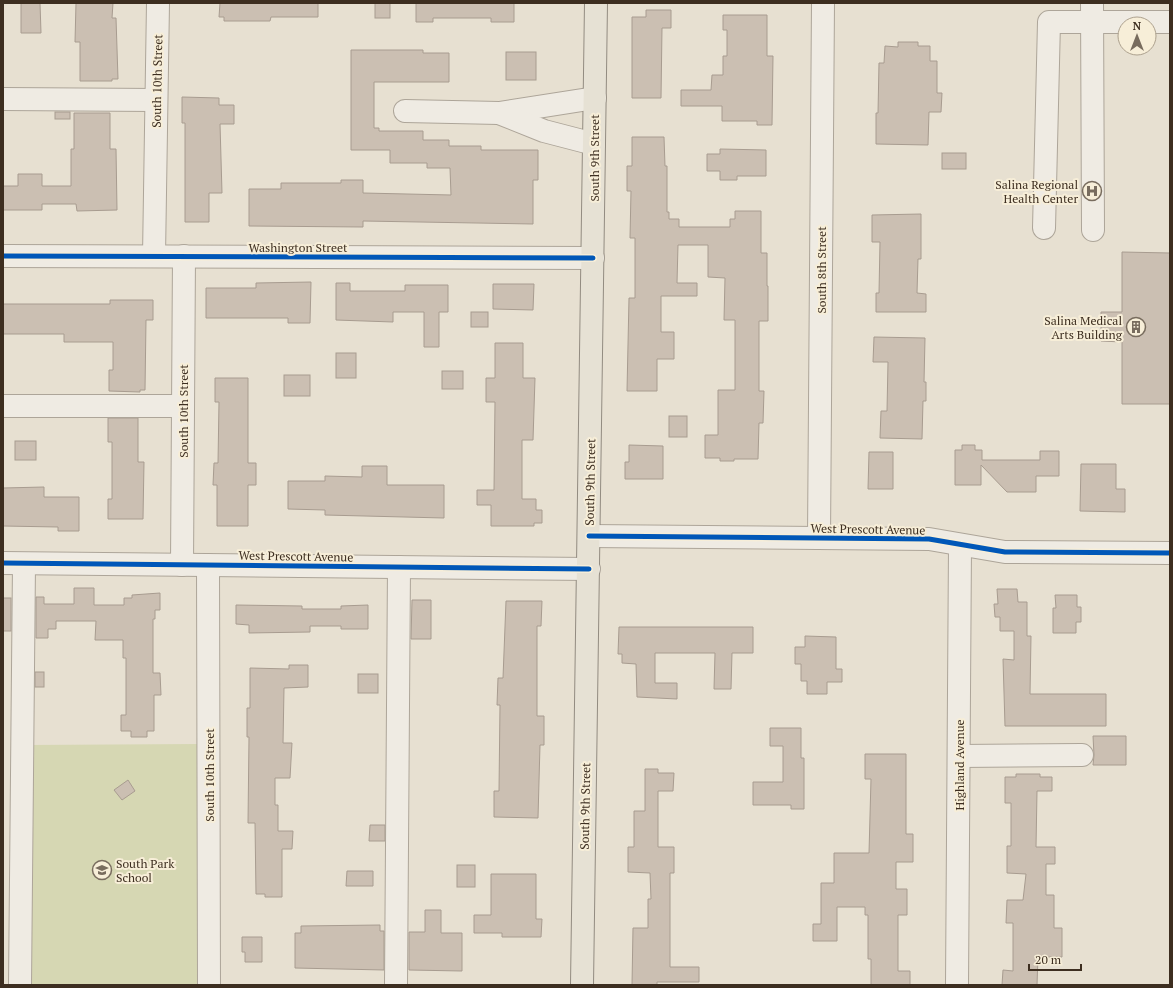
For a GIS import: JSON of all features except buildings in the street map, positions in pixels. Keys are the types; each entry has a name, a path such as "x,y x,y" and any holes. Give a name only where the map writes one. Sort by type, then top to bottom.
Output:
{"main road":[{"name":"South 9th Street","path":"582,985 594,258 596,3"}],"street":[{"name":"South 10th Street","path":"154,256 158,3"},
{"name":"South 8th Street","path":"819,538 823,3"},
{"path":"1044,228 1049,22 1092,12 1170,22"},
{"path":"1092,12 1093,230"},
{"path":"405,111 499,113 595,98"},
{"path":"3,99 156,100"},
{"path":"499,113 544,131 594,144"},
{"name":"Washington Street","path":"3,256 594,258"},
{"name":"South 10th Street","path":"182,565 184,256"},
{"path":"3,406 183,406"},
{"name":"West Prescott Avenue","path":"589,536 928,540 1005,552 1170,553"},
{"name":"Highland Avenue","path":"957,985 960,546"},
{"path":"13,564 20,985"},
{"name":"West Prescott Avenue","path":"13,564 588,569"},
{"name":"South 10th Street","path":"208,565 209,985"},
{"path":"396,985 399,567"},
{"path":"959,756 1082,755"}],"green space":[{"path":"198,744 199,985 24,985 26,745"}],"cycle path":[{"path":"3,256 593,258"},
{"path":"589,536 929,539 1005,552 1170,553"},
{"path":"3,563 589,569"}],"place":[{"name":"Salina Regional Health Center","path":"1092,191"},
{"name":"Salina Medical Arts Building","path":"1136,327"},
{"name":"South Park School","path":"102,870"}]}
